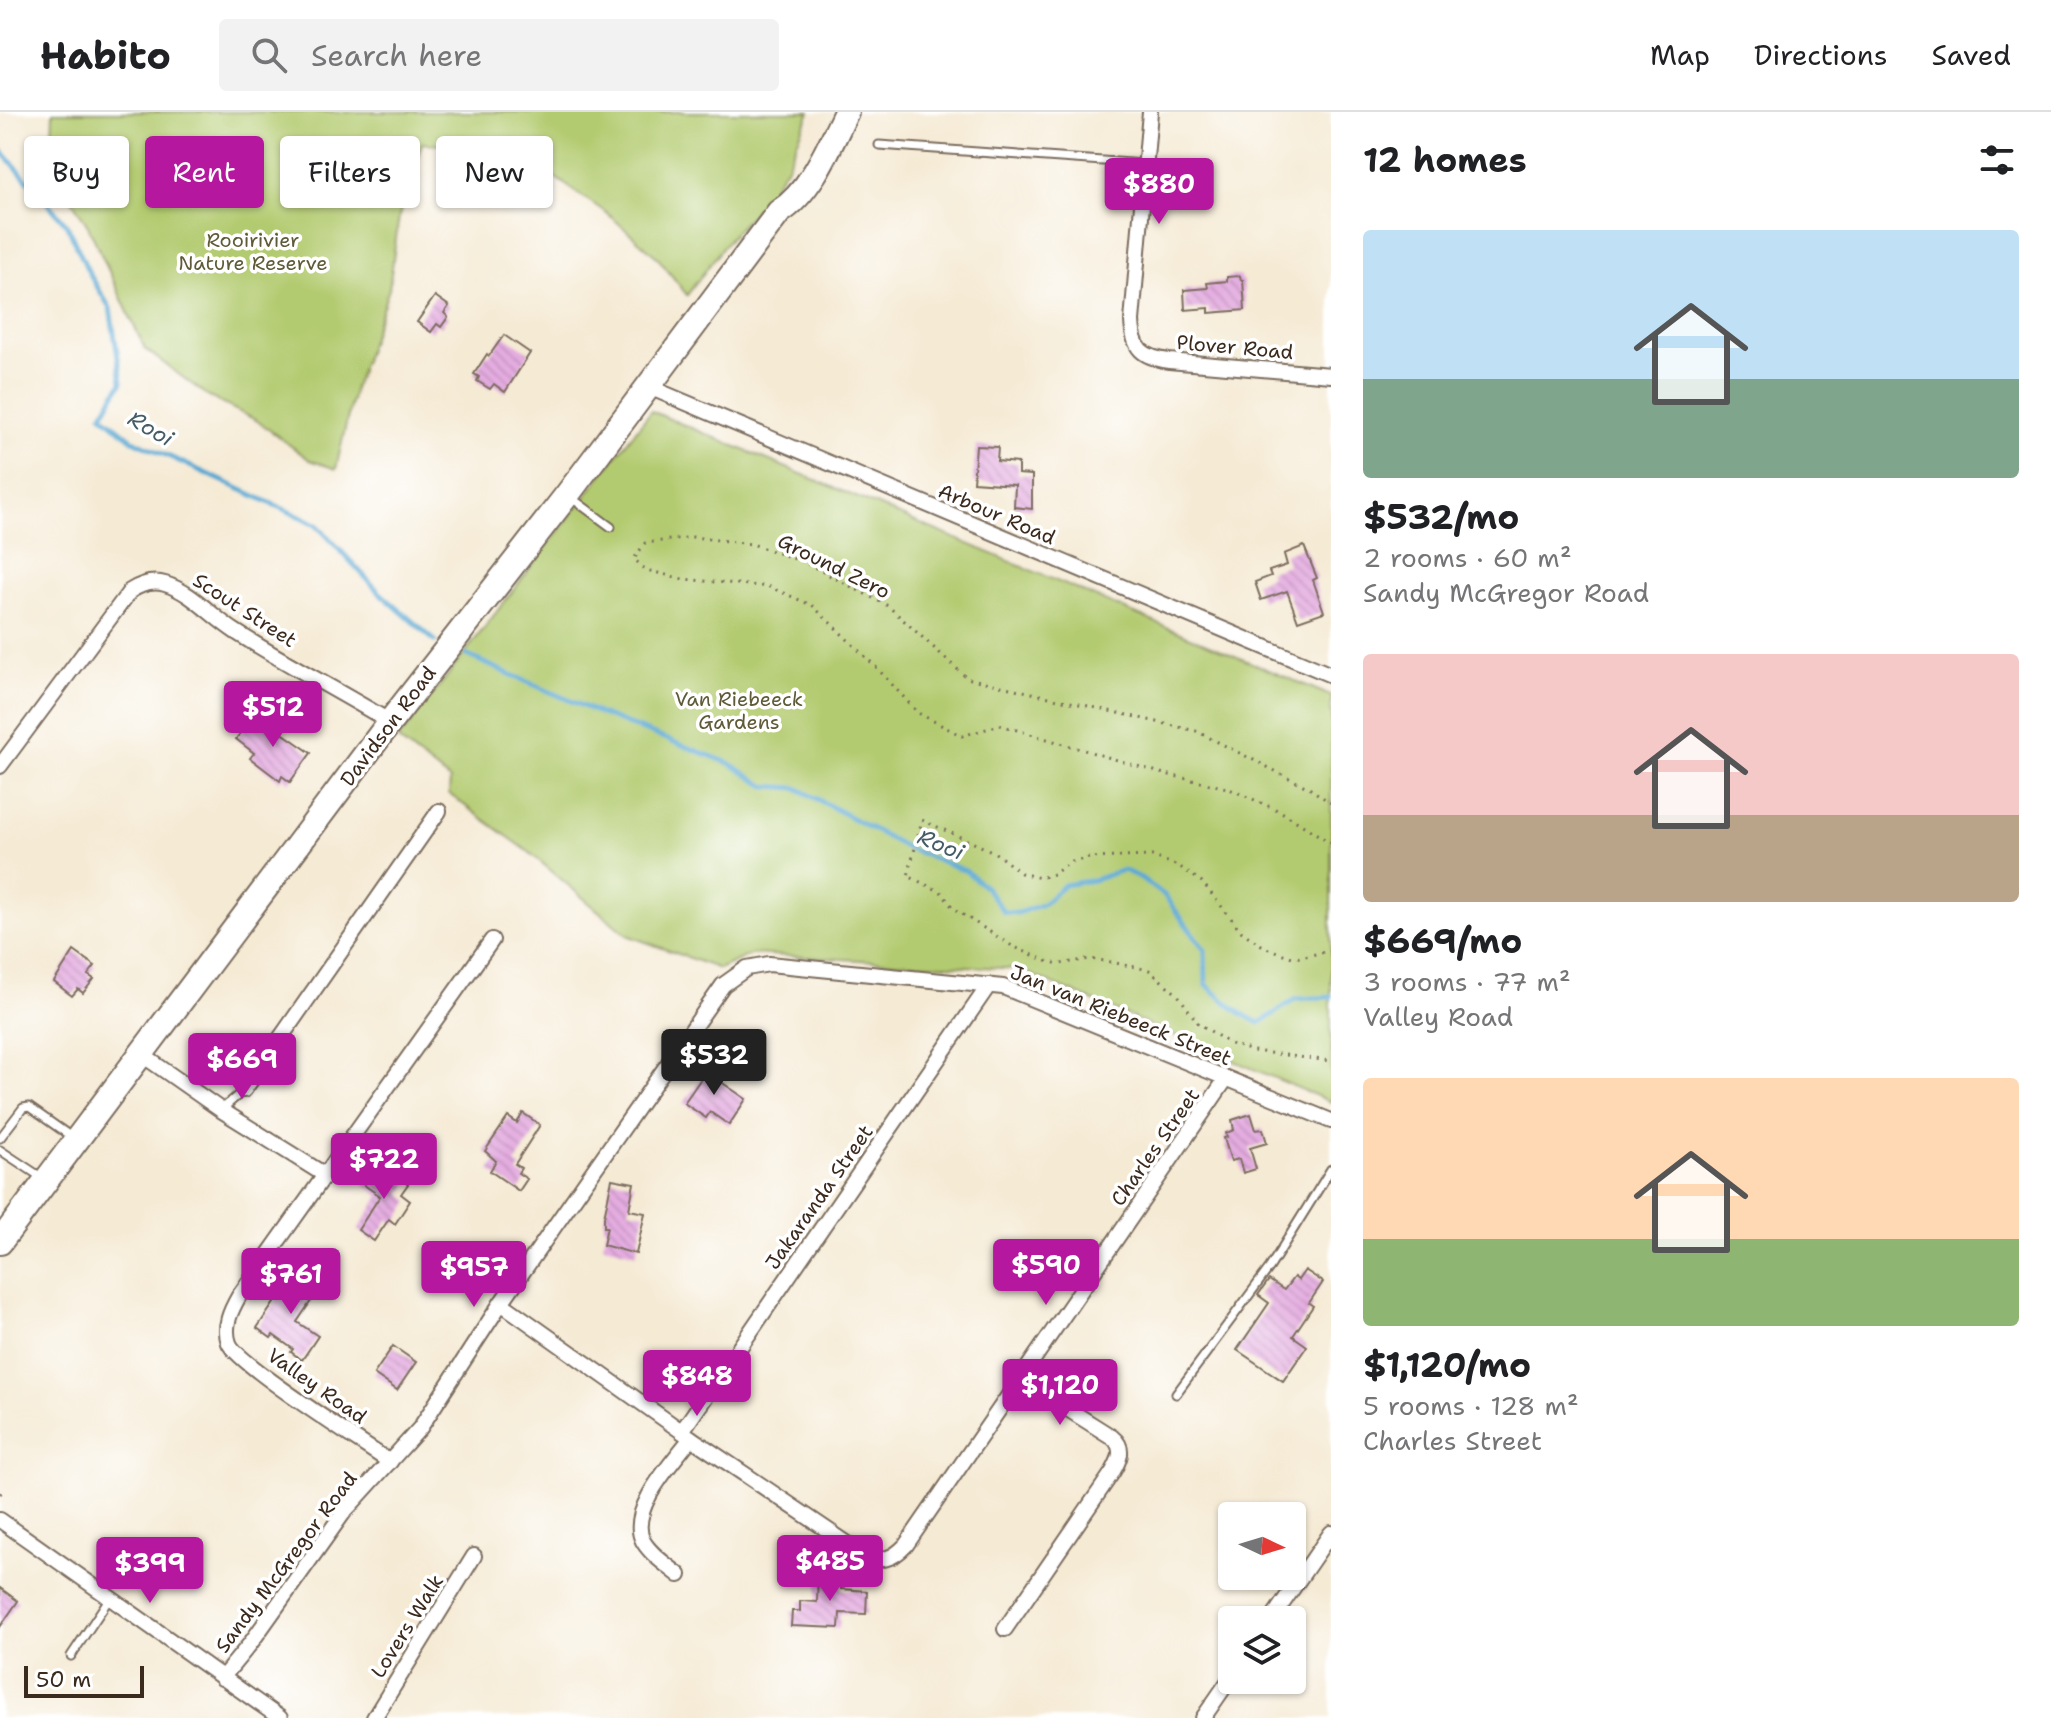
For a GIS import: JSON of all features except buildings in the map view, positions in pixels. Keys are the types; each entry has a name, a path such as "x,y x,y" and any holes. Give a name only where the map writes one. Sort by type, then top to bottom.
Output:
{"highway":[{"name":"Davidson Road","path":"779,212 828,112"},
{"name":"Davidson Road","path":"0,1242 390,722 567,495 779,212 792,202 812,175 846,112"}],"street":[{"name":"Plover Road","path":"1150,112 1132,321 1136,343 1147,357 1169,361 1331,375"},
{"name":"Arbour Road","path":"649,387 1331,675"},
{"name":"Scout Street","path":"0,766 130,591 139,585 160,583 184,594 233,631 390,722"},
{"path":"244,1090 439,811"},
{"name":"Valley Road","path":"390,1462 275,1384 233,1350 227,1321 231,1310 492,940"},
{"name":"Jan van Riebeeck Street","path":"747,968 784,965 989,985 1018,992 1331,1121"},
{"name":"Sandy McGregor Road","path":"222,1678 250,1644 344,1512 420,1428 501,1303 723,985 747,968"},
{"name":"Jakaranda Street","path":"679,1575 650,1550 639,1531 645,1503 687,1435 989,985"},
{"path":"141,1054 221,1110 325,1175"},
{"name":"Charles Street","path":"501,1303 687,1435 863,1554 882,1561 899,1553 906,1545 1226,1079"},
{"path":"1005,1629 1112,1473 1120,1452 1119,1444 1112,1437 1020,1379"},
{"path":"0,1520 280,1718"},
{"path":"1281,1606 1331,1533"},
{"name":"Lovers Walk","path":"374,1718 474,1556"},
{"path":"1203,1718 1220,1694"}],"lane":[{"path":"879,145 1145,164"},
{"path":"567,495 611,527"},
{"path":"221,1110 244,1090"},
{"path":"0,1138 23,1108 29,1107 76,1141"},
{"path":"0,1150 46,1181"},
{"path":"1176,1394 1270,1267 1331,1169"},
{"path":"71,1656 109,1599"}],"path":[{"name":"Ground Zero","path":"1331,803 1309,788 1196,731 967,678 888,606 806,563 752,544 693,537 645,543 634,559 646,570 683,579 770,587 813,606 918,713 962,736 1000,725 1161,773 1227,788 1280,811 1331,843"},
{"path":"1331,951 1295,958 1266,948 1242,932 1202,882 1180,867 1152,856 1089,858 1072,862 1040,878 1021,873 994,852 922,820 908,876 941,892 954,909 1012,946 1049,962 1060,964 1090,959 1149,970 1178,995 1198,1023 1230,1044 1253,1051 1331,1061"}],"green space":[{"name":"Rooirivier Nature Reserve","path":"53,112 810,112 787,166 761,204 729,239 687,295 657,257 608,214 553,176 553,136 436,136 436,144 422,143 420,149 420,136 280,136 280,208 402,208 389,289 354,389 336,469 310,460 256,420 209,397 145,349 77,208 129,208 129,136 52,136"},
{"name":"Van Riebeeck Gardens","path":"651,411 1331,696 1331,1102 1018,969 752,954 719,969 627,935 529,852 449,794 450,780 398,740"}],"waterway":[{"name":"Rooi","path":"0,149 67,225 89,273 110,308 122,382 102,415 133,440 316,524 380,593 435,641"},
{"name":"Rooi","path":"466,655 603,715 729,763 765,786 797,788 907,848 966,871 986,888 1004,912 1018,913 1043,904 1064,885 1094,880 1123,870 1141,878 1164,895 1205,950 1206,984 1252,1020 1260,1023 1296,999 1331,997"}]}
